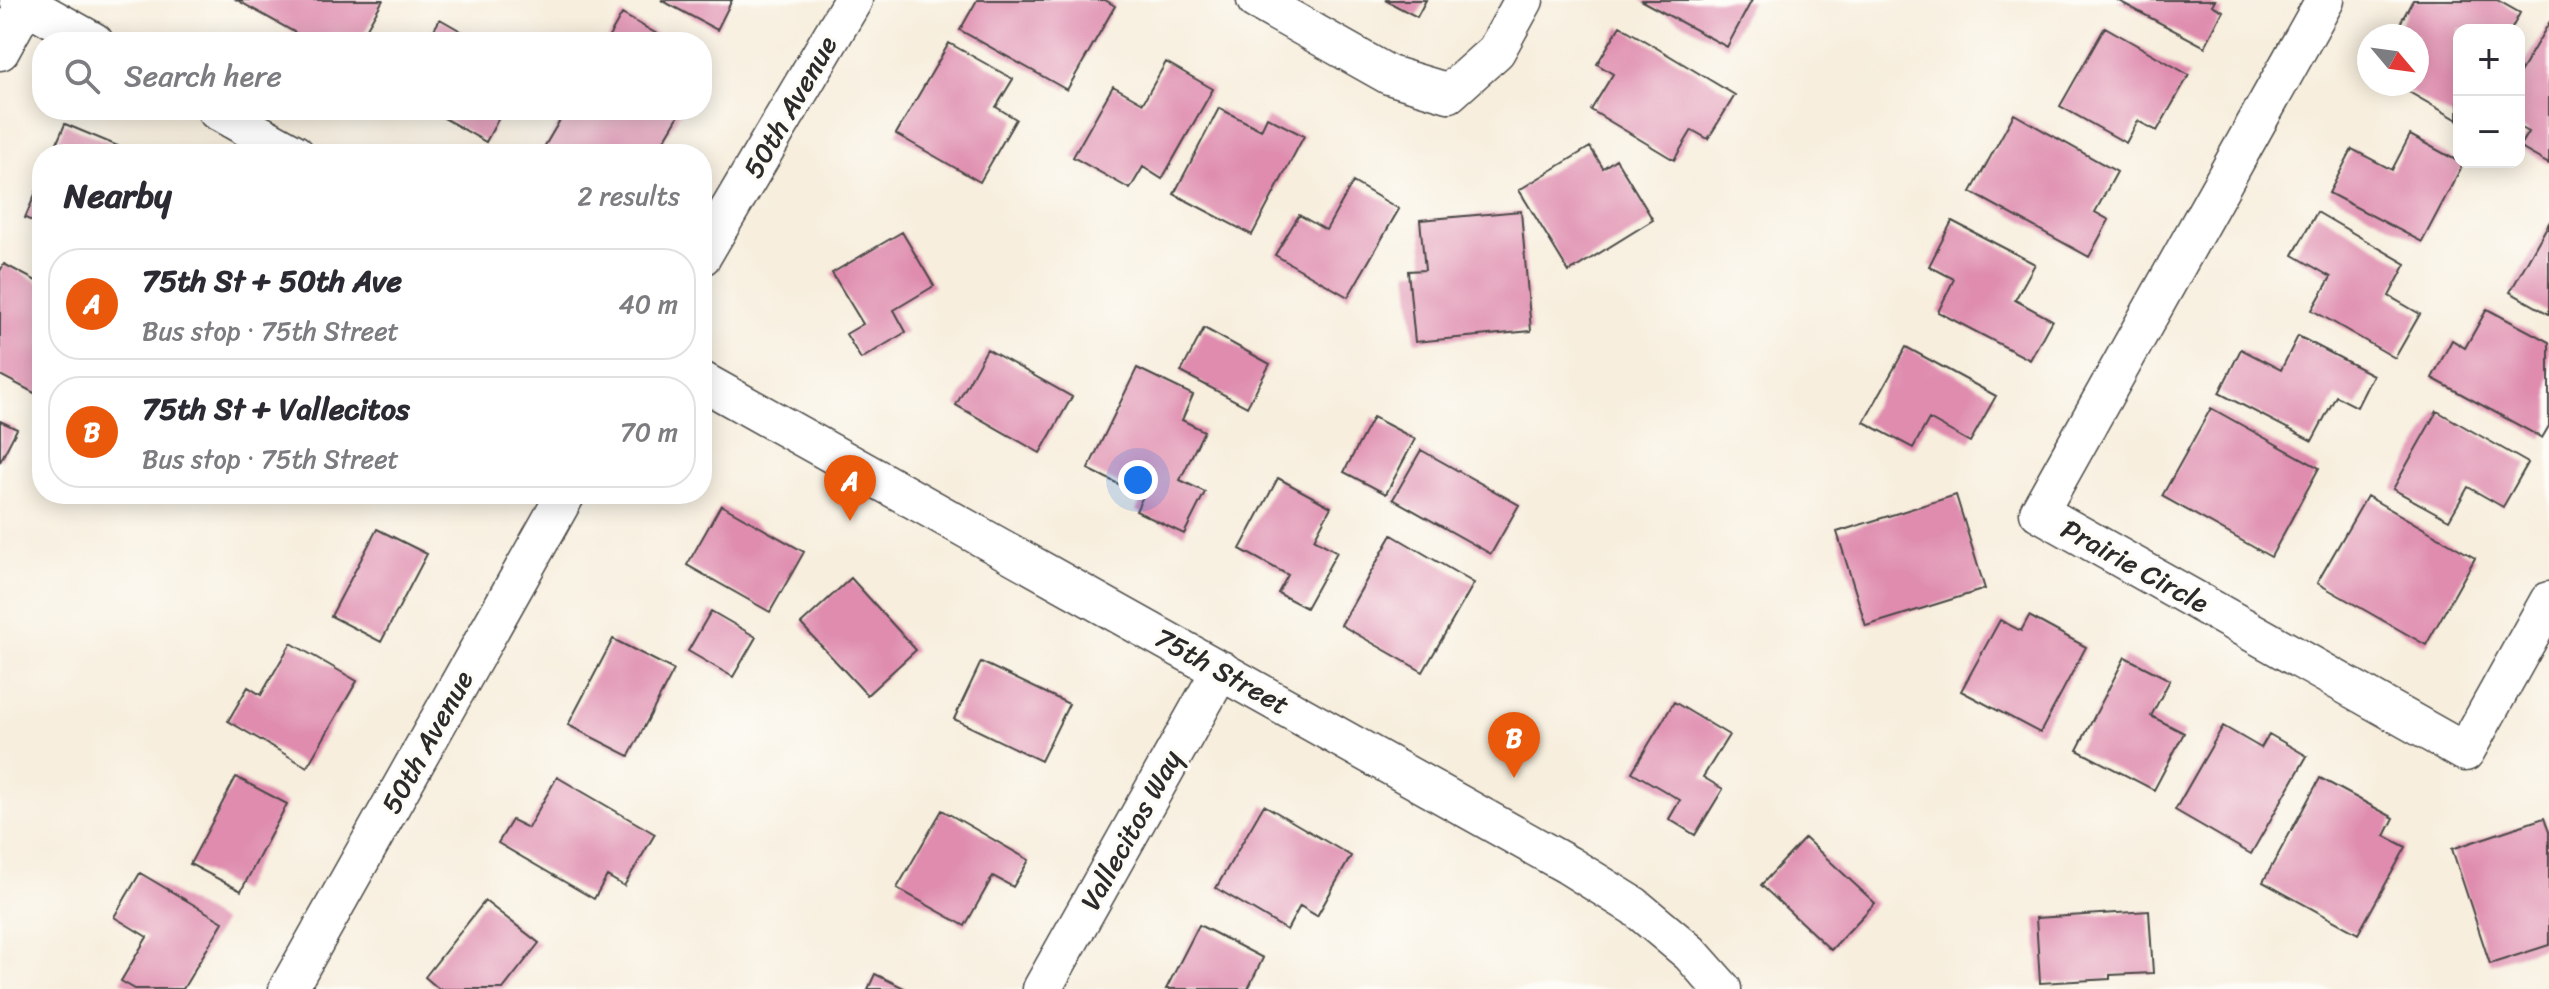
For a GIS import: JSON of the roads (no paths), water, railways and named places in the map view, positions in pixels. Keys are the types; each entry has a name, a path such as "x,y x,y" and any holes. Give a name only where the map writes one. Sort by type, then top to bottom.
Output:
{"street":[{"name":"50th Avenue","path":"712,239 853,0"},
{"path":"1256,0 1389,75 1449,93 1496,51 1524,0"},
{"name":"Prairie Circle","path":"2325,0 2039,512 2465,752 2549,601"},
{"path":"0,51 23,2 76,32"},
{"path":"234,120 277,144"},
{"name":"75th Street","path":"712,387 1568,865 1634,906 1690,953 1722,989"},
{"name":"50th Avenue","path":"288,989 560,504"},
{"name":"Vallecitos Way","path":"1042,989 1221,670"}],"place":[{"name":"75th St + 50th Ave","path":"850,521"},
{"name":"75th St + Vallecitos","path":"1514,778"}]}
